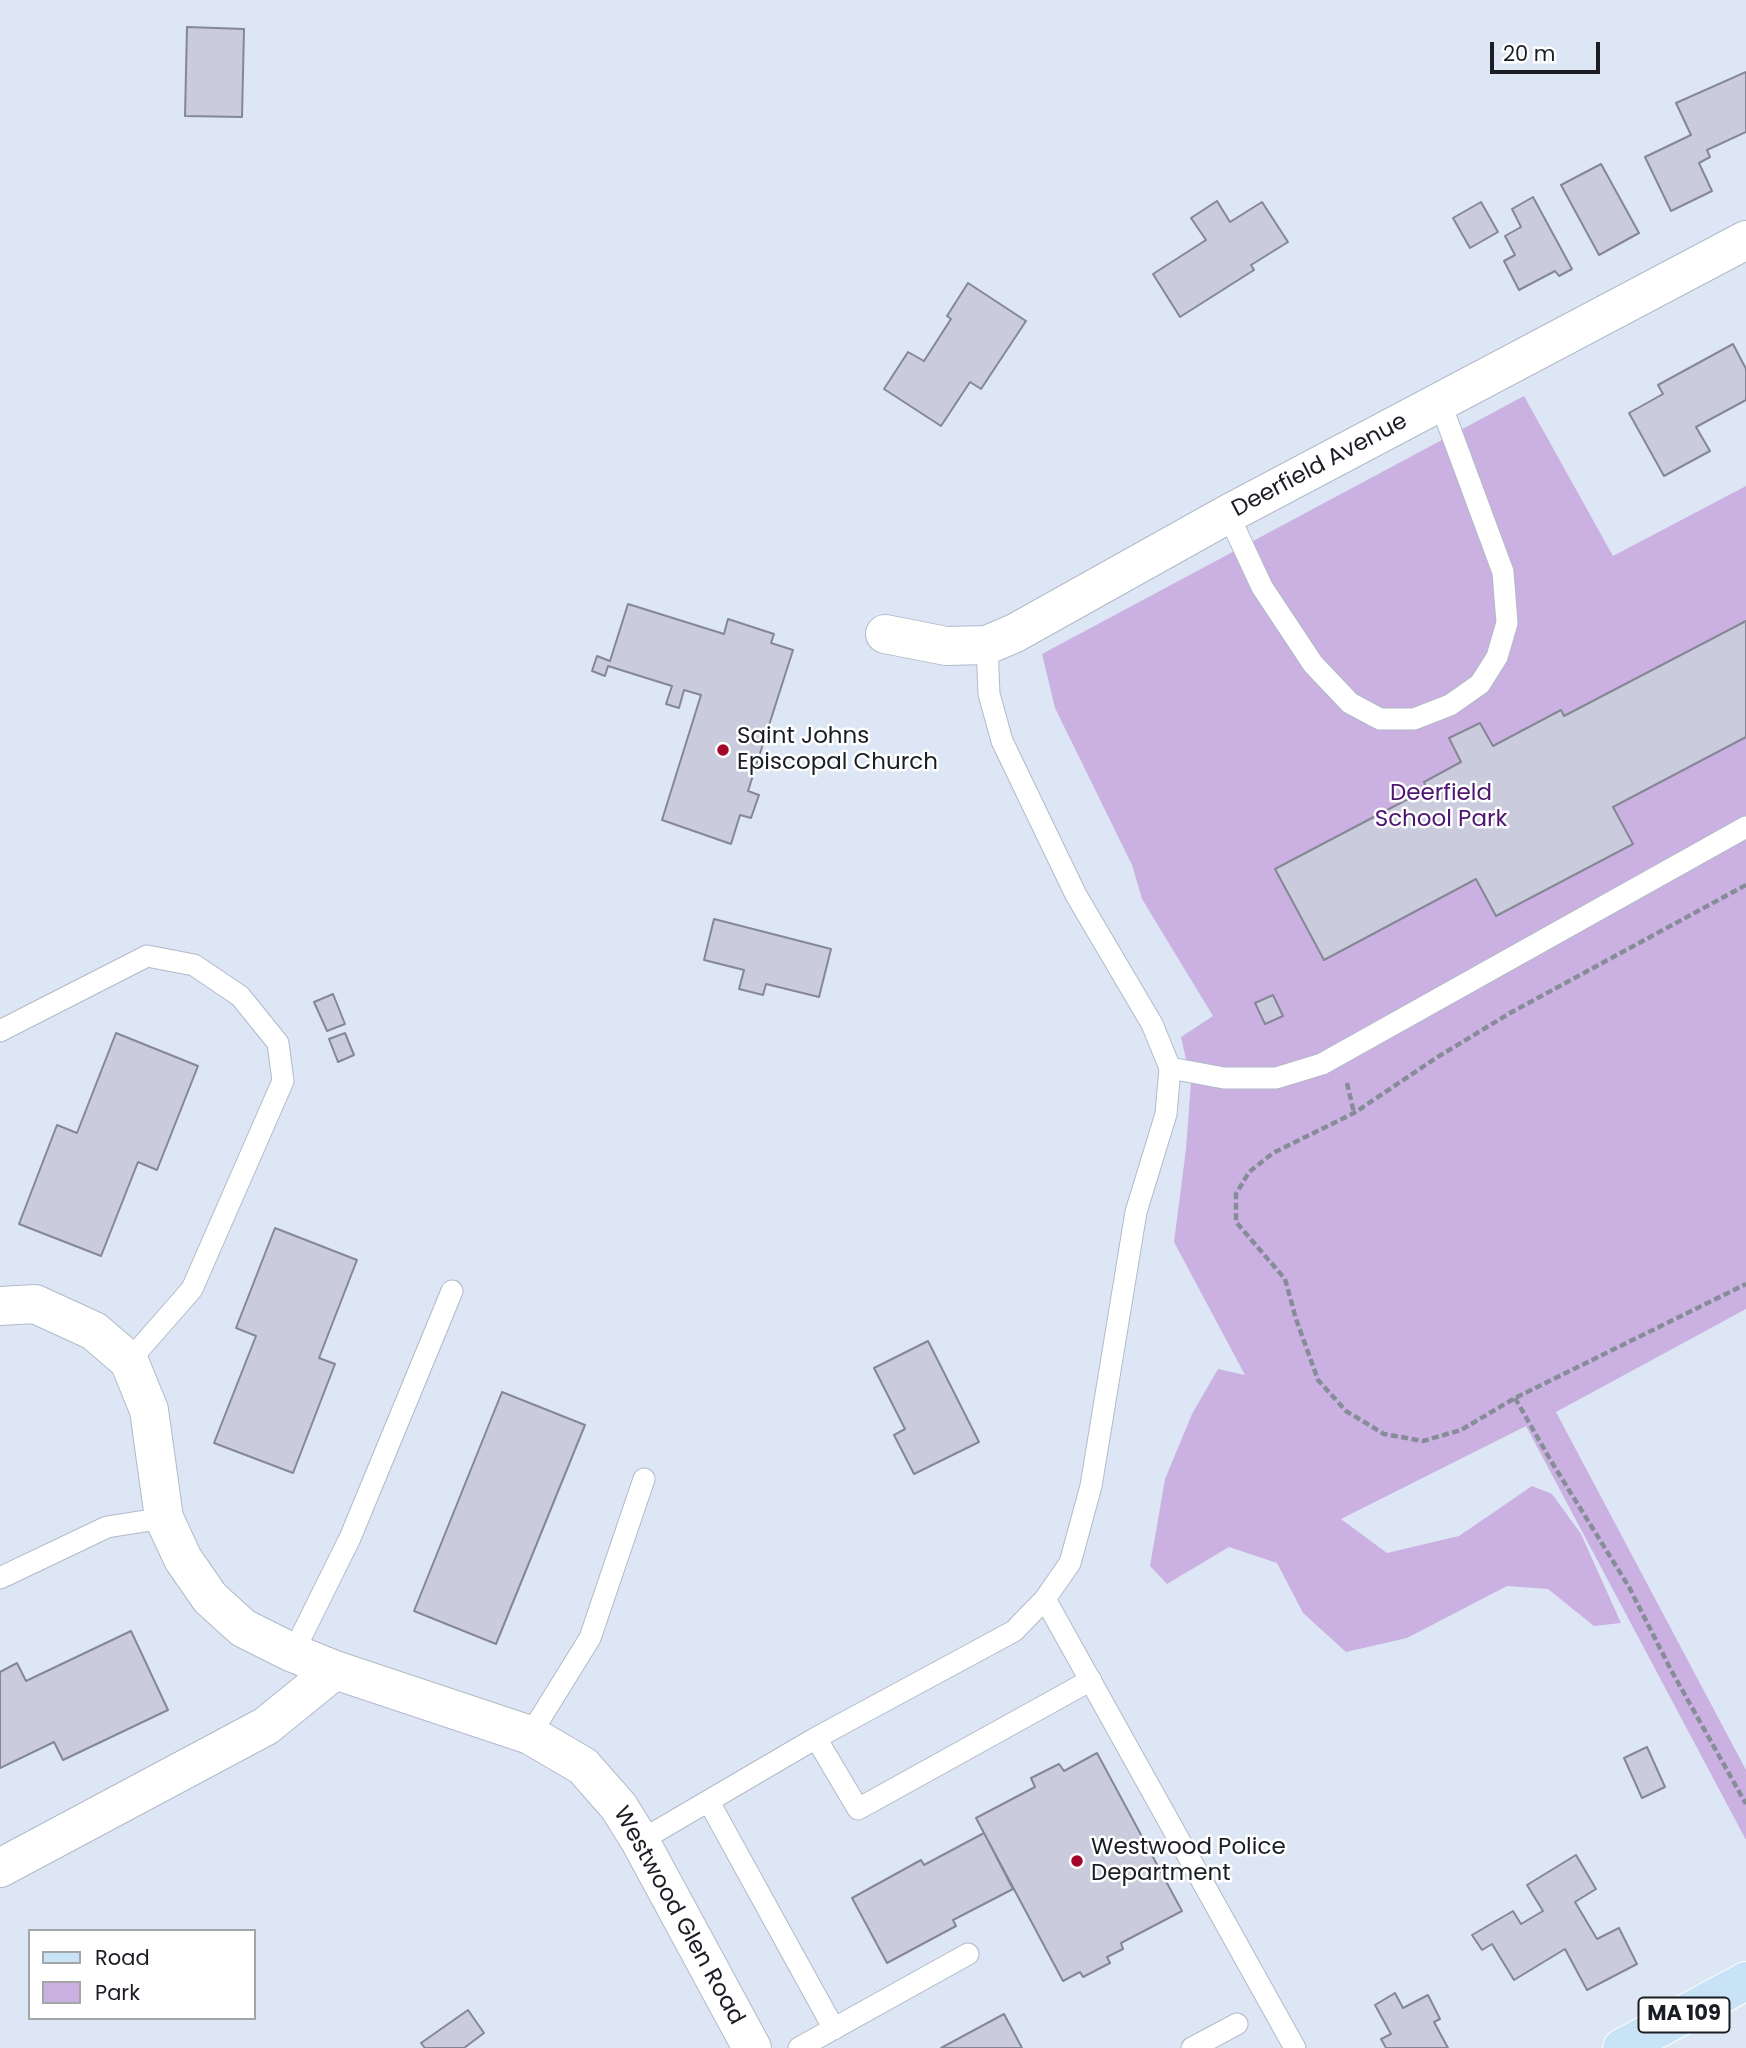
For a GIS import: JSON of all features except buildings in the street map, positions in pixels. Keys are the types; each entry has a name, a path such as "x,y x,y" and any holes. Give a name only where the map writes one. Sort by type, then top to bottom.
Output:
{"main road":[{"name":"MA 109","path":"1622,2048 1746,1981"}],"street":[{"name":"Deerfield Avenue","path":"885,634 946,646 987,645 1015,633 1228,514 1746,240"},
{"name":"Westwood Glen Road","path":"0,1306 35,1304 94,1331 129,1361 149,1410 164,1518 183,1559 210,1598 243,1628 335,1670 530,1735 583,1766 619,1807 640,1841 752,2048"},
{"path":"0,1868 266,1726 335,1670"}],"lane":[{"path":"1228,514 1262,587 1312,664 1350,703 1380,719 1413,719 1450,705 1480,684 1497,657 1507,623 1503,572 1440,402"},
{"path":"640,1841 816,1738 1014,1631 1045,1599 1070,1563 1091,1486 1136,1212 1166,1114 1170,1068 1152,1024 1076,895 1002,741 989,694 987,645"},
{"path":"1170,1068 1224,1078 1276,1078 1322,1064 1746,827"},
{"path":"0,1031 147,956 194,965 240,996 278,1043 283,1081 192,1289 129,1361"},
{"path":"293,1653 350,1538 452,1291"},
{"path":"530,1735 590,1638 644,1479"},
{"path":"0,1578 107,1527 164,1518"},
{"path":"1045,1599 1294,2048"},
{"path":"816,1738 858,1809 1091,1680"},
{"path":"709,1802 834,2029"},
{"path":"799,2048 968,1954"},
{"path":"1192,2048 1237,2024"}],"path":[{"path":"1746,885 1510,1013 1354,1113 1273,1153 1249,1172 1236,1194 1236,1222 1285,1279 1318,1380 1346,1411 1384,1434 1423,1441 1461,1430 1515,1398 1746,1284"},
{"path":"1515,1398 1629,1587 1671,1670 1746,1804"}],"green space":[{"name":"Deerfield School Park","path":"1524,396 1613,556 1746,486 1746,1309 1556,1412 1746,1770 1746,1840 1526,1426 1341,1519 1387,1553 1459,1536 1532,1486 1552,1494 1581,1534 1621,1623 1594,1626 1548,1589 1507,1586 1407,1638 1346,1652 1303,1613 1277,1563 1229,1547 1167,1584 1150,1566 1165,1479 1192,1414 1218,1369 1245,1375 1174,1242 1186,1149 1191,1082 1181,1037 1213,1016 1142,899 1132,865 1055,708 1042,654"}],"place":[{"name":"Saint Johns Episcopal Church","path":"723,750"},
{"name":"Westwood Police Department","path":"1077,1861"}]}
